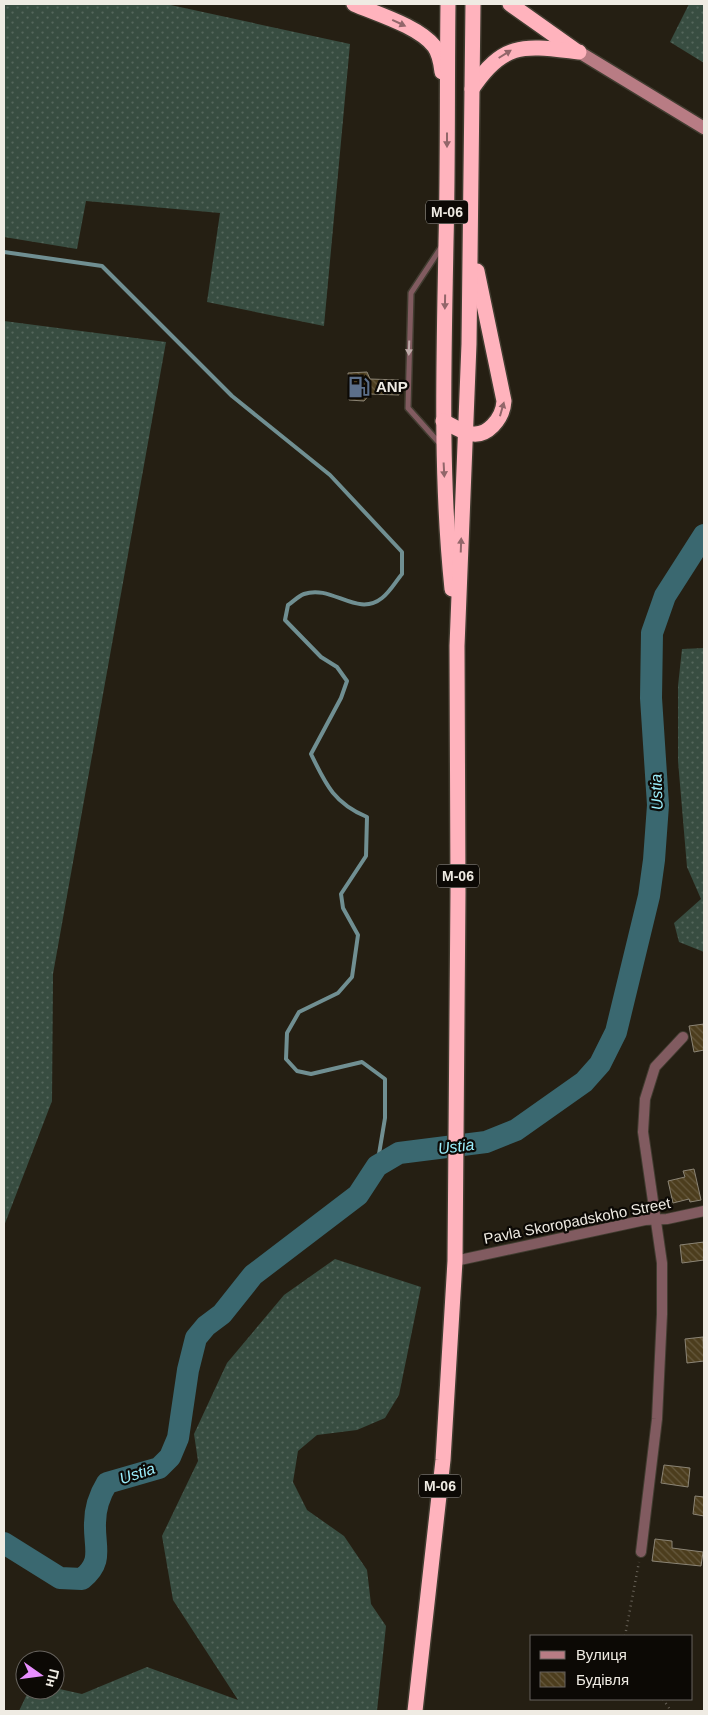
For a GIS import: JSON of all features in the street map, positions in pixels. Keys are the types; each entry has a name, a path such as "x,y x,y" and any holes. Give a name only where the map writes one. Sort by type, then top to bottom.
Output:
{"highway":[{"path":"354,4 402,24 434,46 440,59 447,109"},
{"name":"М-06","path":"448,4 443,447 447,542 457,646"},
{"name":"М-06","path":"415,1711 443,1460 456,1261 457,646 466,432 471,246 472,4"},
{"path":"510,4 579,52"},
{"path":"472,89 491,64 513,49 546,48 579,52"},
{"path":"443,421 466,432 484,432 499,419 504,401 471,246"}],"main road":[{"path":"579,52 704,128"}],"street":[{"path":"641,1552 657,1419 662,1314 662,1263 654,1220 644,1132 645,1099 655,1067 683,1037"},
{"name":"Pavla Skoropadskoho Street","path":"456,1261 704,1210"}],"lane":[{"path":"443,447 408,408 411,293 446,240"}],"path":[{"path":"625,1635 641,1552"},
{"path":"663,1700 672,1711"}],"green space":[{"path":"4,4 166,4 350,44 324,326 207,302 220,213 86,201 77,249 4,237"},
{"path":"689,4 704,4 704,63 670,42"},
{"path":"4,321 166,342 53,974 52,1101 4,1226"},
{"path":"704,648 704,952 679,942 674,923 701,899 687,867 678,761 678,686 682,649"},
{"path":"335,1259 421,1287 399,1395 385,1418 357,1430 317,1435 298,1451 293,1482 307,1510 344,1536 367,1570 371,1604 386,1626 377,1711 19,1711 24,1700 65,1700 65,1690 82,1694 147,1667 238,1700 173,1600 162,1536 198,1461 194,1434 227,1363 284,1295"}],"building":[{"path":"367,372 370,379 399,380 399,395 370,394 364,401 349,400 348,373"},
{"path":"704,1024 704,1050 694,1052 689,1026"},
{"path":"694,1169 701,1200 690,1202 689,1199 673,1203 668,1181 685,1177 683,1171"},
{"path":"704,1242 704,1260 682,1263 680,1245"},
{"path":"703,1337 704,1361 687,1363 685,1339"},
{"path":"664,1465 690,1468 688,1487 661,1483"},
{"path":"695,1496 704,1497 704,1516 693,1514"},
{"path":"655,1539 672,1541 672,1548 703,1552 701,1566 652,1561"}],"waterway":[{"path":"4,252 102,266 232,396 330,475 402,552 402,574 382,598 373,603 363,604 324,593 304,594 288,605 285,620 321,657 337,667 347,681 341,698 311,754 332,792 346,806 367,817 366,856 341,894 343,908 358,935 352,977 338,993 299,1012 287,1033 286,1059 297,1071 311,1074 362,1062 385,1079 385,1118 377,1166"},
{"name":"Ustia","path":"4,1543 60,1578 82,1579 96,1560 95,1518 98,1502 104,1488 107,1483 159,1468 170,1457 178,1438 188,1370 196,1338 206,1326 222,1314 253,1275 358,1195 377,1166 399,1153 486,1142 516,1130 584,1082 600,1064 616,1032 649,896 654,860 658,805 651,698 652,633 665,596 704,535"}],"place":[{"name":"ANP","path":"359,387"}]}
